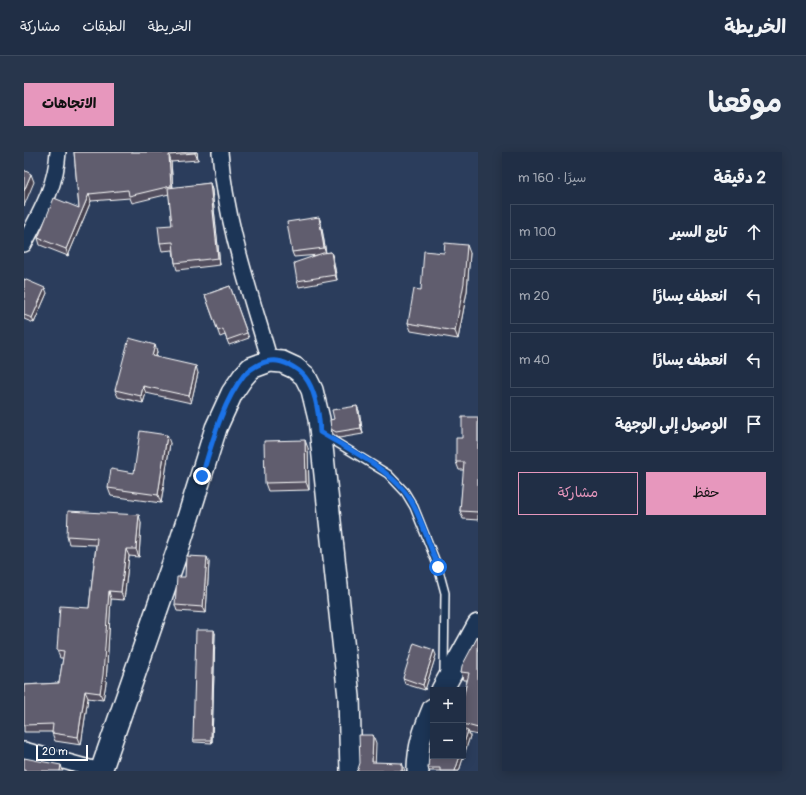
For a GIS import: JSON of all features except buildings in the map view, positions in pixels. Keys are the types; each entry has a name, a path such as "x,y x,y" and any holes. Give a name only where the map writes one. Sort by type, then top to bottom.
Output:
{"main road":[{"path":"101,771 181,540 216,428 232,393 243,377 251,368 270,361 282,362 295,368 305,376 312,390 319,419 336,588 349,697 351,771"},
{"path":"444,687 478,625"},
{"path":"418,771 418,759 422,735 430,716"}],"street":[{"path":"24,244 50,190 57,169 58,152"},
{"path":"220,152 228,214 247,285 270,361"},
{"path":"24,750 101,771"}],"lane":[{"path":"320,432 388,474 405,492 414,507 438,567 445,593 443,687"}],"route":[{"path":"202,476 216,428 232,393 243,377 251,368 270,361 282,362 295,368 305,376 312,390 319,419 320,432 388,474 405,492 414,507 438,567"}]}
